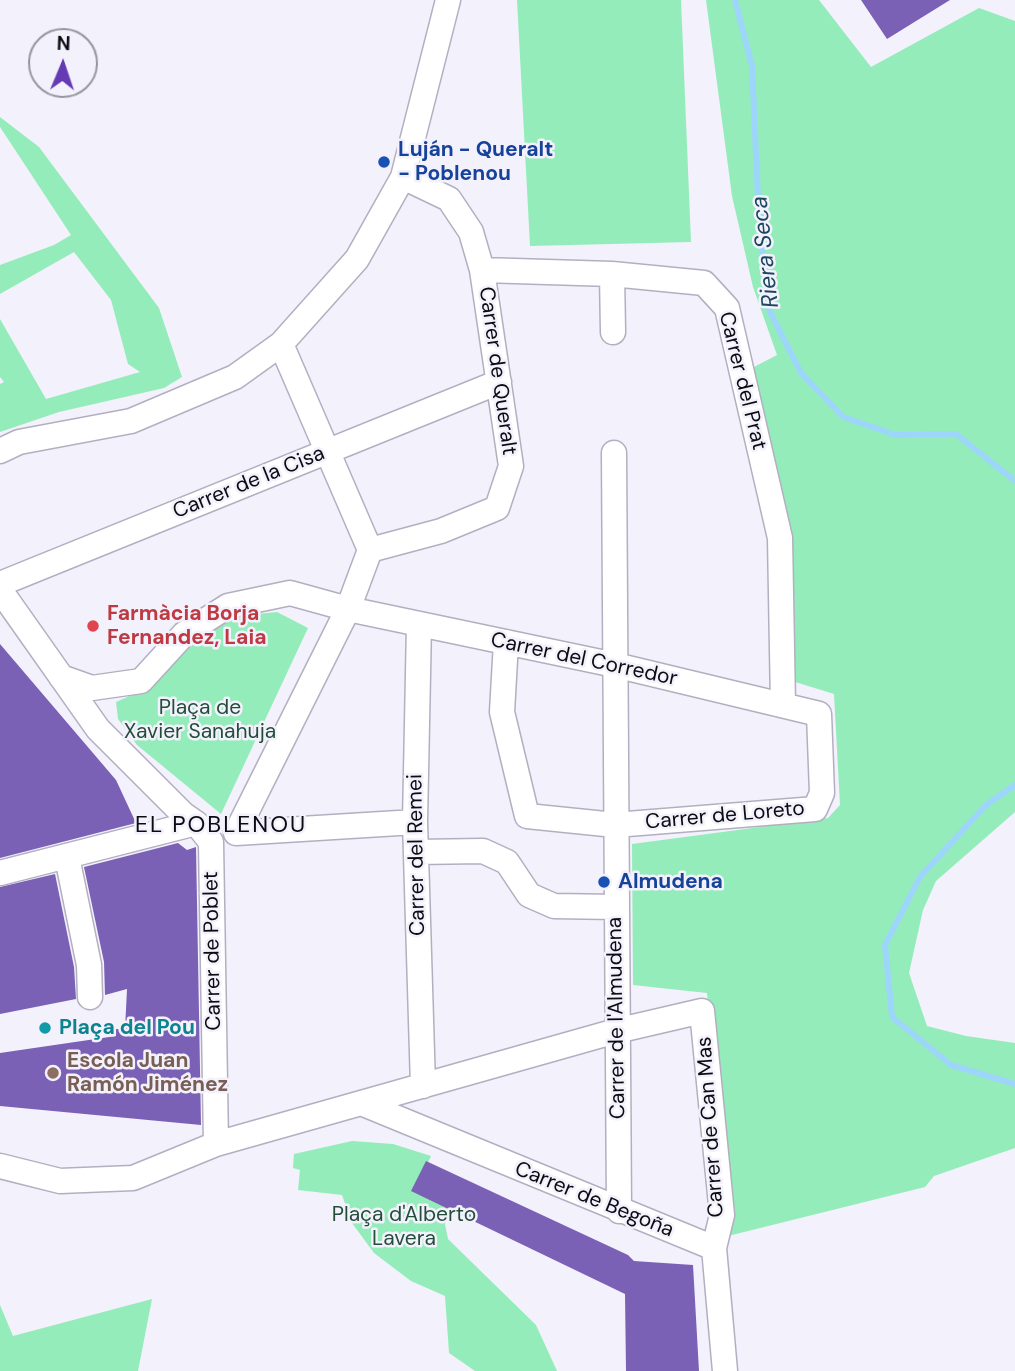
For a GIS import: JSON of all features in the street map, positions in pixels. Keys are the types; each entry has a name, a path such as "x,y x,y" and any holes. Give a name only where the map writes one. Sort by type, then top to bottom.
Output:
{"street":[{"path":"436,0 440,27"},
{"path":"0,451 19,442 131,421 235,377 281,344 357,259 403,177 448,0"},
{"name":"Carrer de Queralt","path":"370,550 441,531 498,508 511,466 482,270 471,232 449,199 403,177"},
{"name":"Carrer del Prat","path":"482,270 612,274 704,283 727,308 780,538 783,705"},
{"path":"612,274 613,332"},
{"path":"281,344 370,550 348,609 236,833 415,822"},
{"name":"Carrer de la Cisa","path":"0,584 499,382"},
{"name":"Carrer de l'Almudena","path":"614,453 619,1211"},
{"path":"0,590 98,729 183,814 196,822"},
{"path":"61,677 92,688 141,681 184,634 228,606 290,593 348,609"},
{"name":"Carrer del Corredor","path":"348,609 615,665 819,714"},
{"name":"Carrer del Remei","path":"419,624 415,822 423,1086"},
{"name":"Carrer de Loreto","path":"506,642 502,712 527,816 615,825 815,809 822,793 819,714"},
{"path":"0,873 196,822"},
{"name":"Carrer de Poblet","path":"196,822 211,842 216,1144"},
{"path":"416,852 483,851 507,862 528,895 554,906 616,907"},
{"path":"67,857 89,965 90,997"},
{"name":"Carrer de Can Mas","path":"616,1031 702,1011 722,1215 713,1248"},
{"path":"0,1166 60,1181 133,1178 216,1144 616,1031"},
{"name":"Carrer de Begoña","path":"361,1103 713,1248"},
{"path":"713,1248 724,1371"}],"green space":[{"path":"517,0 681,0 691,242 530,246"},
{"path":"706,0 819,0 871,67 979,8 1015,21 1015,812 936,881 923,910 909,973 927,1026 966,1036 1015,1043 1015,1148 934,1176 925,1187 728,1236 707,993 633,985 632,844 828,818 840,805 834,694 792,681 752,368 777,355 753,287 732,196"},
{"path":"0,117 39,147 159,308 182,377 164,388 59,412 0,432 0,384 4,382 0,377 0,319 46,399 140,372 128,364 111,300 74,252 0,294 0,265 54,245 71,235 0,127"},
{"name":"Plaça de Xavier Sanahuja","path":"277,612 308,628 221,814 137,745 118,719 116,702 150,687 189,643 238,616"},
{"name":"Plaça d'Alberto Lavera","path":"352,1141 393,1144 431,1156 416,1189 452,1209 445,1224 448,1239 536,1325 557,1371 475,1371 449,1353 445,1296 411,1281 374,1253 352,1223 342,1195 298,1190 300,1170 293,1168 294,1154"},
{"path":"152,1299 138,1371 0,1371 0,1305 13,1336"}],"building":[{"path":"861,0 950,0 887,39"},
{"path":"0,644 116,780 136,823 0,858"},
{"path":"178,843 187,850 196,847 201,1125 0,1106 0,1053 116,1036 116,1029 125,1029 127,989 105,995 104,962 84,867"},
{"path":"55,874 74,967 76,999 0,1014 0,887"},
{"path":"426,1161 628,1255 634,1261 693,1265 699,1371 626,1371 625,1294 411,1191"}],"waterway":[{"name":"Riera Seca","path":"735,0 752,66 758,200 768,308 801,373 843,417 896,435 956,434 1015,481"},
{"name":"Riera Seca","path":"1015,785 986,805 920,877 885,945 892,1017 951,1065 1015,1084"}],"place":[{"name":"Luján - Queralt - Poblenou","path":"384,162"},
{"name":"Farmàcia Borja Fernandez, Laia","path":"93,626"},
{"name":"Almudena","path":"604,882"},
{"name":"Plaça del Pou","path":"45,1028"},
{"name":"Escola Juan Ramón Jiménez","path":"53,1073"}],"district":[{"name":"EL POBLENOU","path":"221,826"}]}
